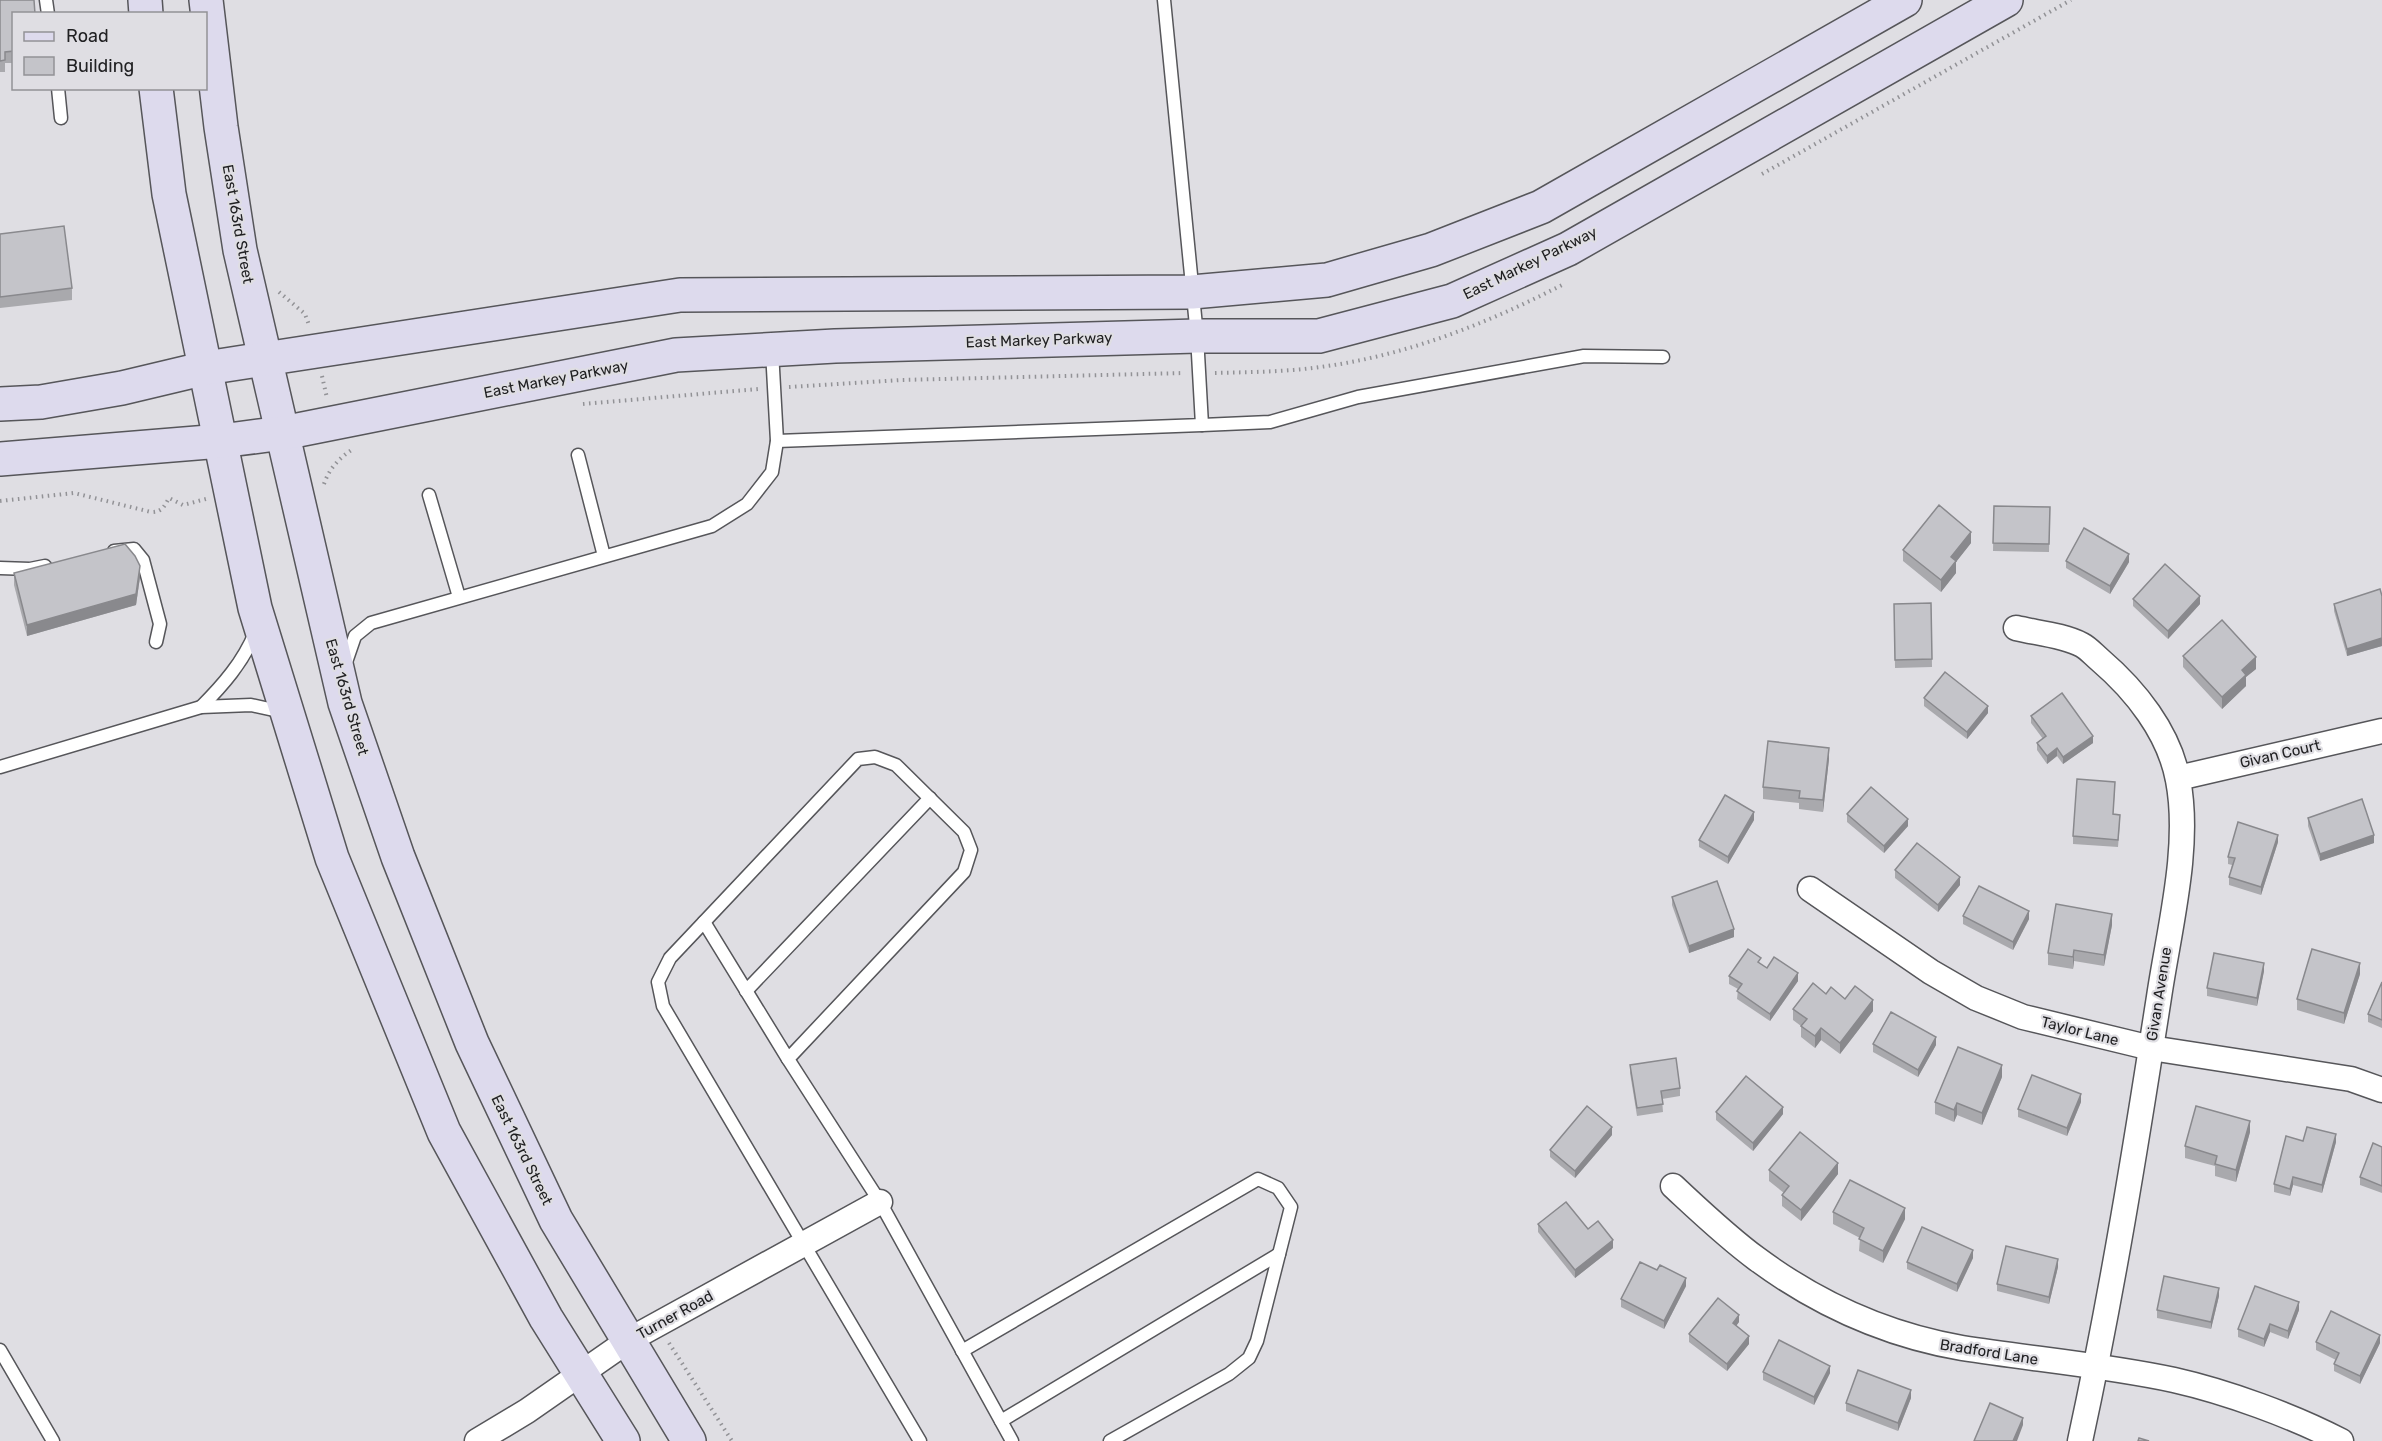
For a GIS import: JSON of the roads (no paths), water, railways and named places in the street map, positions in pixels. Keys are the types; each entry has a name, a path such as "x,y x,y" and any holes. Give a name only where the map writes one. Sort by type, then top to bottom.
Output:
{"street":[{"name":"East 163rd Street","path":"206,0 221,127 240,250 283,433 308,484 345,703 398,857 472,1043 556,1220 639,1337 689,1441"},
{"path":"0,404 41,402 122,388 206,368 265,358 680,295 1192,292 1327,280 1431,250 1541,207 1905,0"},
{"name":"East Markey Parkway","path":"0,459 221,441 283,433 676,355 1197,336 1319,336 1452,301 1568,249 2006,0"},
{"path":"156,90 170,194 260,622 332,858 444,1132 546,1318 623,1441"},
{"name":"Givan Avenue","path":"2016,628 2083,645 2133,690 2154,720 2178,778 2182,825 2179,868 2151,1048 2096,1367 2080,1441"},
{"name":"Givan Court","path":"2178,778 2382,730"},
{"name":"Taylor Lane","path":"1810,889 1932,972 1976,998 2023,1017 2151,1048 2351,1079 2382,1090"},
{"name":"Bradford Lane","path":"1673,1186 1756,1258 1839,1310 1928,1342 2173,1380 2225,1394 2316,1428 2341,1441"},
{"name":"Turner Road","path":"477,1441 583,1379 639,1337 880,1202"}],"lane":[{"path":"1164,0 1197,336 1202,425"},
{"path":"58,90 61,118"},
{"path":"340,682 355,636 371,623 712,526 747,504 772,472 777,441 772,350"},
{"path":"777,441 1270,422 1358,397 1584,356 1663,357"},
{"path":"578,455 604,556"},
{"path":"429,495 459,597"},
{"path":"100,555 123,549 134,549 143,560 160,624 156,642"},
{"path":"0,568 30,569 53,565"},
{"path":"201,707 217,691 241,660 260,622"},
{"path":"0,767 201,707 251,705 287,713"},
{"path":"788,1059 964,872 970,850 964,832 896,765 875,757 858,759 670,958 658,982 663,1006 920,1441"},
{"path":"746,991 930,798"},
{"path":"704,922 880,1202 1012,1441"},
{"path":"962,1351 1258,1179 1278,1188 1291,1207 1257,1341 1249,1358 1229,1374 1110,1441"},
{"path":"1001,1421 1279,1254"},
{"path":"0,1350 53,1441"}]}
